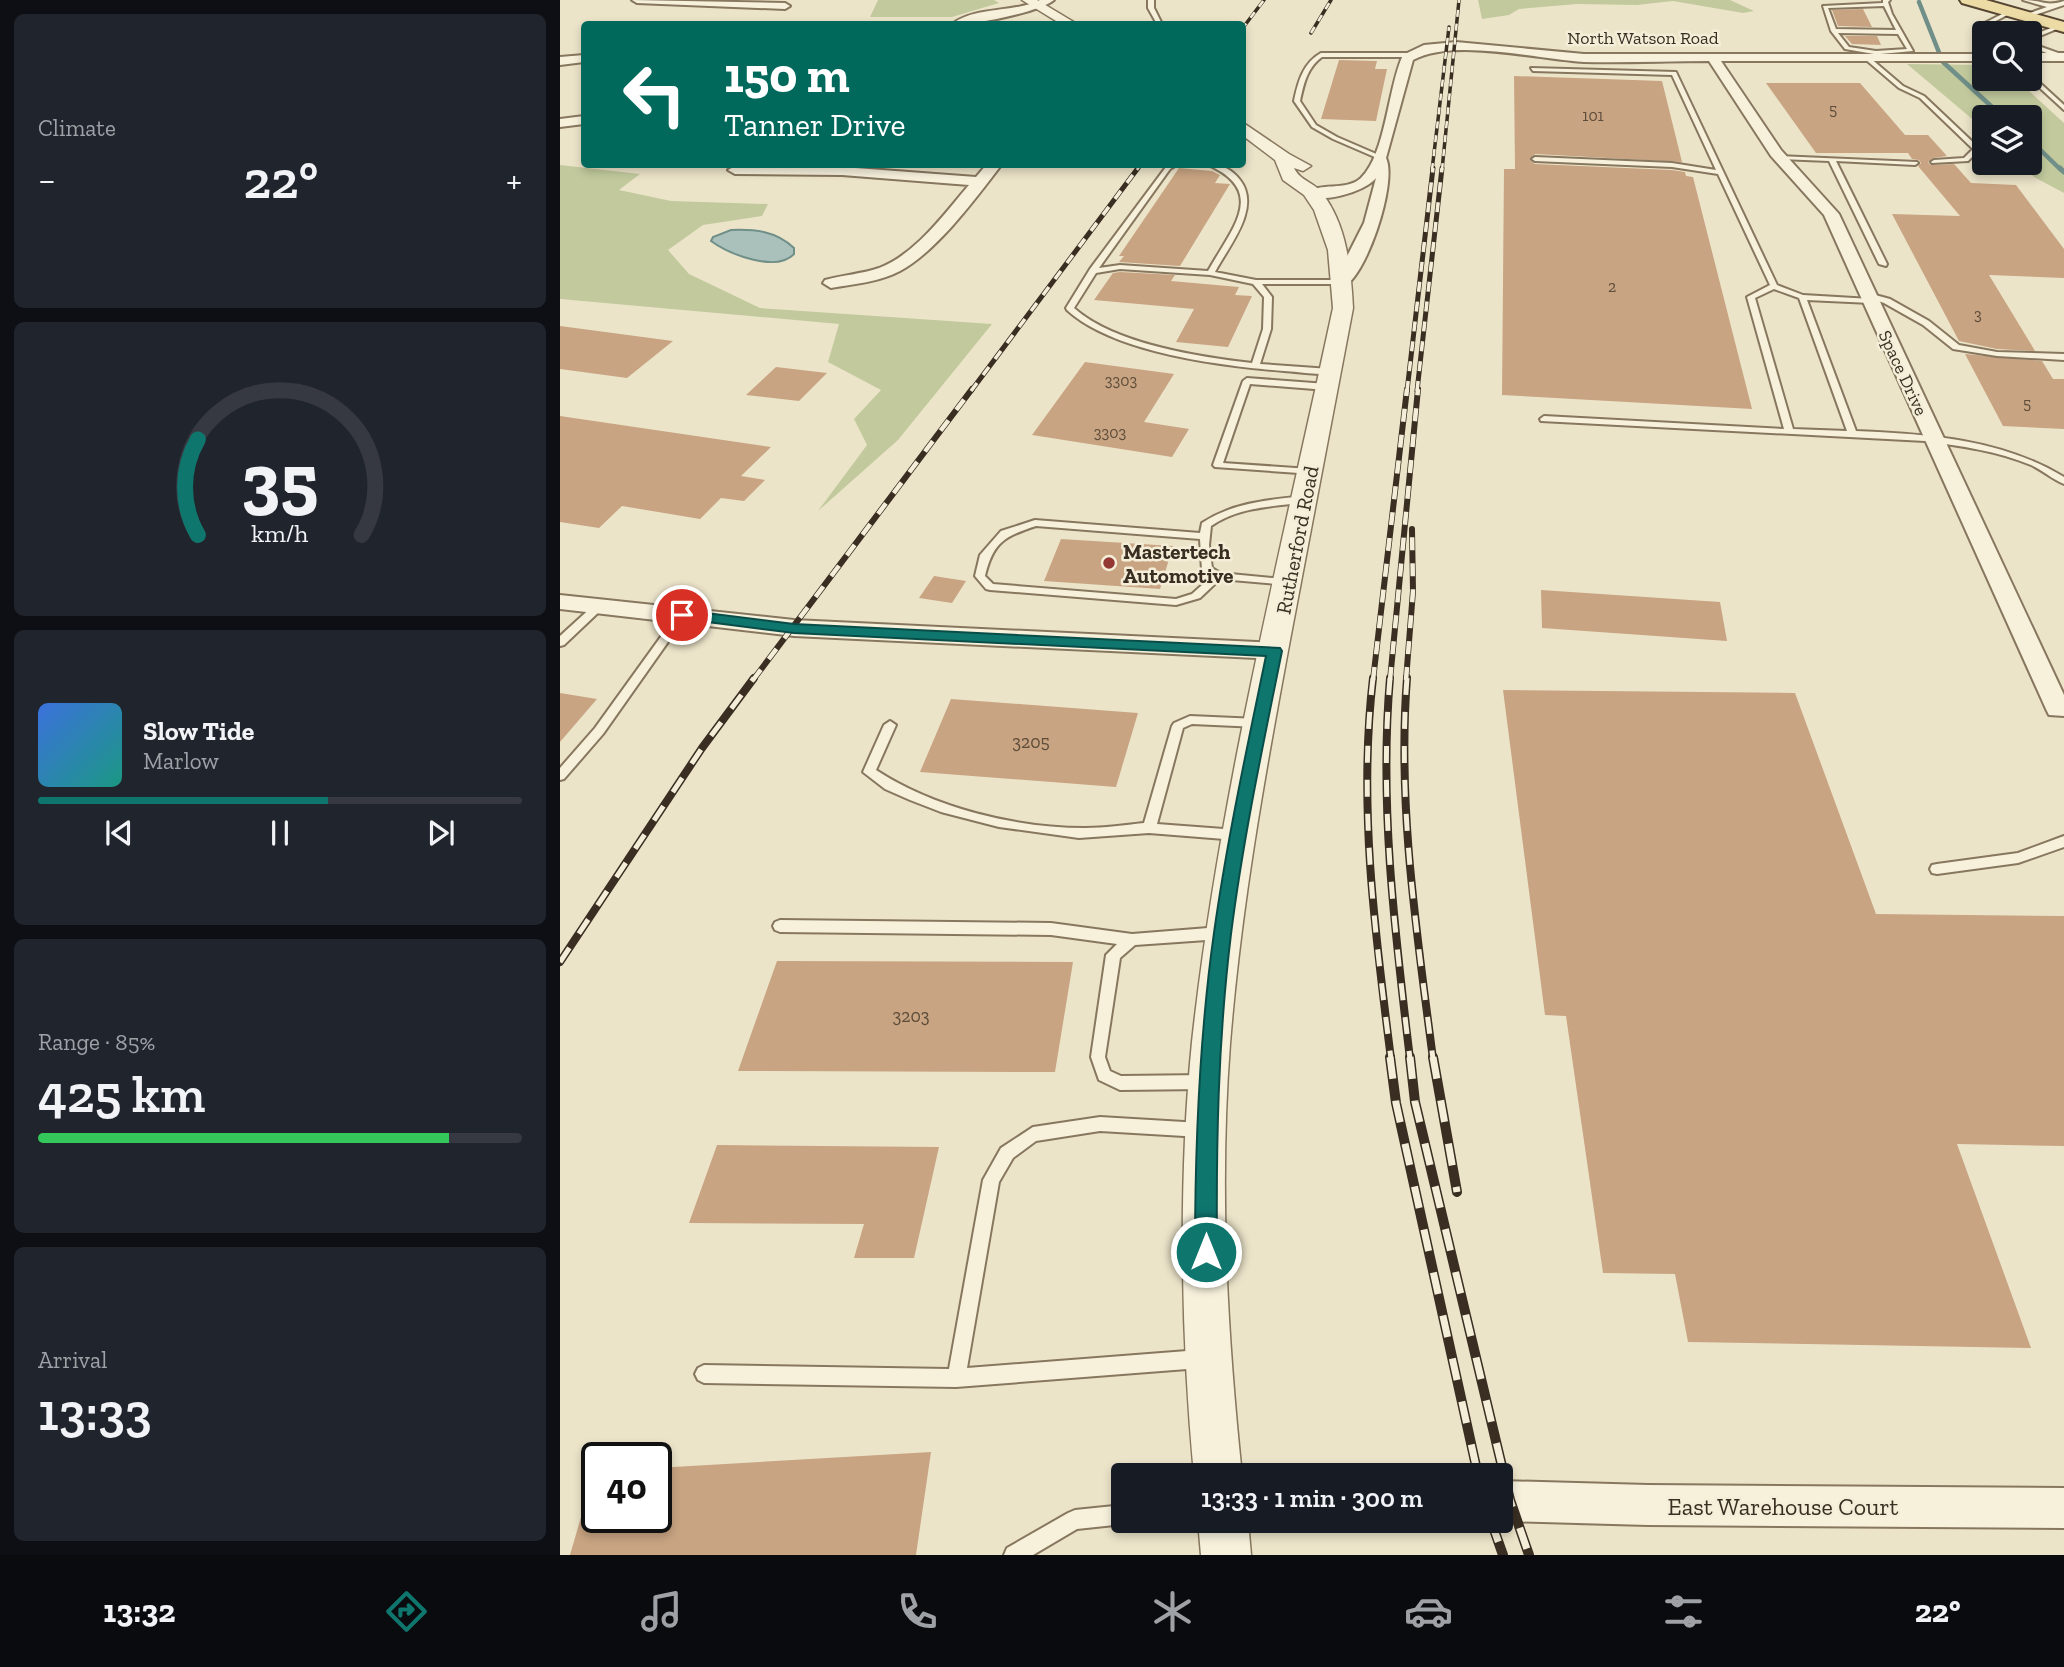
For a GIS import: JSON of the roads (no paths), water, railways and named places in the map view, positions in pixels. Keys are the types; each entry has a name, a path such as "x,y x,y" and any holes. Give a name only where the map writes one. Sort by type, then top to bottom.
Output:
{"main road":[{"path":"1968,0 2020,9 2063,21"}],"street":[{"path":"637,0 785,6"},
{"path":"754,20 799,0"},
{"path":"968,21 1038,2 1066,21"},
{"name":"North Watson Road","path":"1409,55 1424,49 1457,46 1571,58 1972,57"},
{"path":"1320,191 1359,186 1370,177 1379,156 1409,55"},
{"path":"2042,57 2064,57"},
{"name":"Space Drive","path":"1713,58 1780,157 1831,214 1934,440 2055,685 2061,715"},
{"path":"560,61 581,59"},
{"path":"560,123 581,120"},
{"name":"Rutherford Road","path":"1218,1463 1207,1358 1206,1130 1223,933 1238,835 1343,308 1335,240 1320,191 1294,183 1287,176 1283,158 1246,131"},
{"path":"1320,191 1358,174 1379,156"},
{"path":"1342,282 1364,246 1379,196 1385,175 1379,156"},
{"path":"831,283 871,276 895,267 913,253 991,168"},
{"path":"735,170 842,171 979,182"},
{"path":"1320,191 1379,196"},
{"path":"560,602 794,628 1275,651"},
{"name":"East Warehouse Court","path":"1513,1501 2064,1508"},
{"path":"1224,1533 1226,1555"}],"lane":[{"path":"1151,0 1151,8 1158,21"},
{"path":"1887,2 1899,32 1911,50 1874,56 1847,48 1834,30 1825,7 1887,2"},
{"path":"1993,21 2020,9 2052,7 2064,3"},
{"path":"2020,9 2052,7"},
{"path":"2042,32 2063,21 2052,7"},
{"path":"1834,30 1899,32"},
{"path":"2042,49 2064,57"},
{"path":"1379,156 1314,126 1297,102 1301,83 1309,62 1321,55 1409,55"},
{"path":"1874,56 1901,88 1922,97 1978,149 1966,160 1934,162"},
{"path":"1533,69 1674,73 1774,286 1802,297 1869,298 1887,301 1926,323 1956,347 1997,354 2064,357"},
{"path":"2042,87 2064,108"},
{"path":"1780,157 1915,163"},
{"path":"1535,159 1672,165 1723,173"},
{"path":"1832,160 1883,264"},
{"path":"1169,168 1093,271 1070,308 1084,321 1157,350 1329,379"},
{"path":"1210,273 1244,208 1241,186 1226,168"},
{"path":"1093,271 1120,267 1210,273 1256,282 1342,282"},
{"path":"1255,366 1267,329 1268,296 1256,282"},
{"path":"1774,286 1751,297 1789,432"},
{"path":"1802,297 1853,435"},
{"path":"1307,486 1218,465 1247,381 1329,379"},
{"path":"1544,419 1934,440 2009,453 2052,471 2064,481"},
{"path":"1288,582 1218,576 1207,570 1204,536 1206,525 1222,512 1307,486"},
{"path":"1204,536 1035,523 1005,533 985,555 980,576 990,587 1176,602 1196,596 1218,576"},
{"path":"560,642 598,607"},
{"path":"560,776 599,732 682,615"},
{"path":"1149,828 1178,726 1190,720 1260,723"},
{"path":"890,725 869,772 879,780 924,800 985,820 1080,833 1149,828 1238,835"},
{"path":"1937,869 2006,861 2045,851 2064,841"},
{"path":"780,926 1051,929 1132,940 1223,933"},
{"path":"1132,940 1113,955 1098,1057 1104,1075 1120,1083 1209,1082"},
{"path":"956,1378 991,1180 1007,1153 1033,1134 1100,1124 1206,1130"},
{"path":"704,1374 956,1378 1207,1358"},
{"path":"1014,1555 1075,1521 1111,1516"}],"water":[{"path":"731,230 757,231 780,238 794,248 794,254 776,262 765,262 740,256 711,241 713,237"}],"waterway":[{"path":"1919,2 1940,55"},
{"path":"1943,62 1990,105"},
{"path":"2042,152 2061,170"},
{"path":"2060,168 2064,172"}],"railway":[{"path":"1246,24 1264,0"},
{"path":"1311,33 1331,0"},
{"path":"1442,170 1459,0"},
{"path":"1432,170 1449,27"},
{"path":"971,391 1138,168"},
{"path":"1407,391 1433,168"},
{"path":"1417,391 1442,168"},
{"path":"753,680 972,389"},
{"path":"1373,680 1407,389"},
{"path":"1390,680 1418,389"},
{"path":"1406,680 1413,591 1412,529"},
{"path":"560,962 702,748 754,678"},
{"path":"1373,678 1367,773 1370,869 1391,1059"},
{"path":"1390,678 1386,773 1390,869 1410,1059"},
{"path":"1407,678 1405,774 1410,869 1433,1059"},
{"path":"1390,1057 1396,1103 1475,1463"},
{"path":"1410,1057 1415,1102 1510,1500 1529,1555"},
{"path":"1433,1057 1457,1192"},
{"path":"1495,1533 1503,1555"}],"place":[{"name":"Mastertech Automotive","path":"1109,563"}]}
